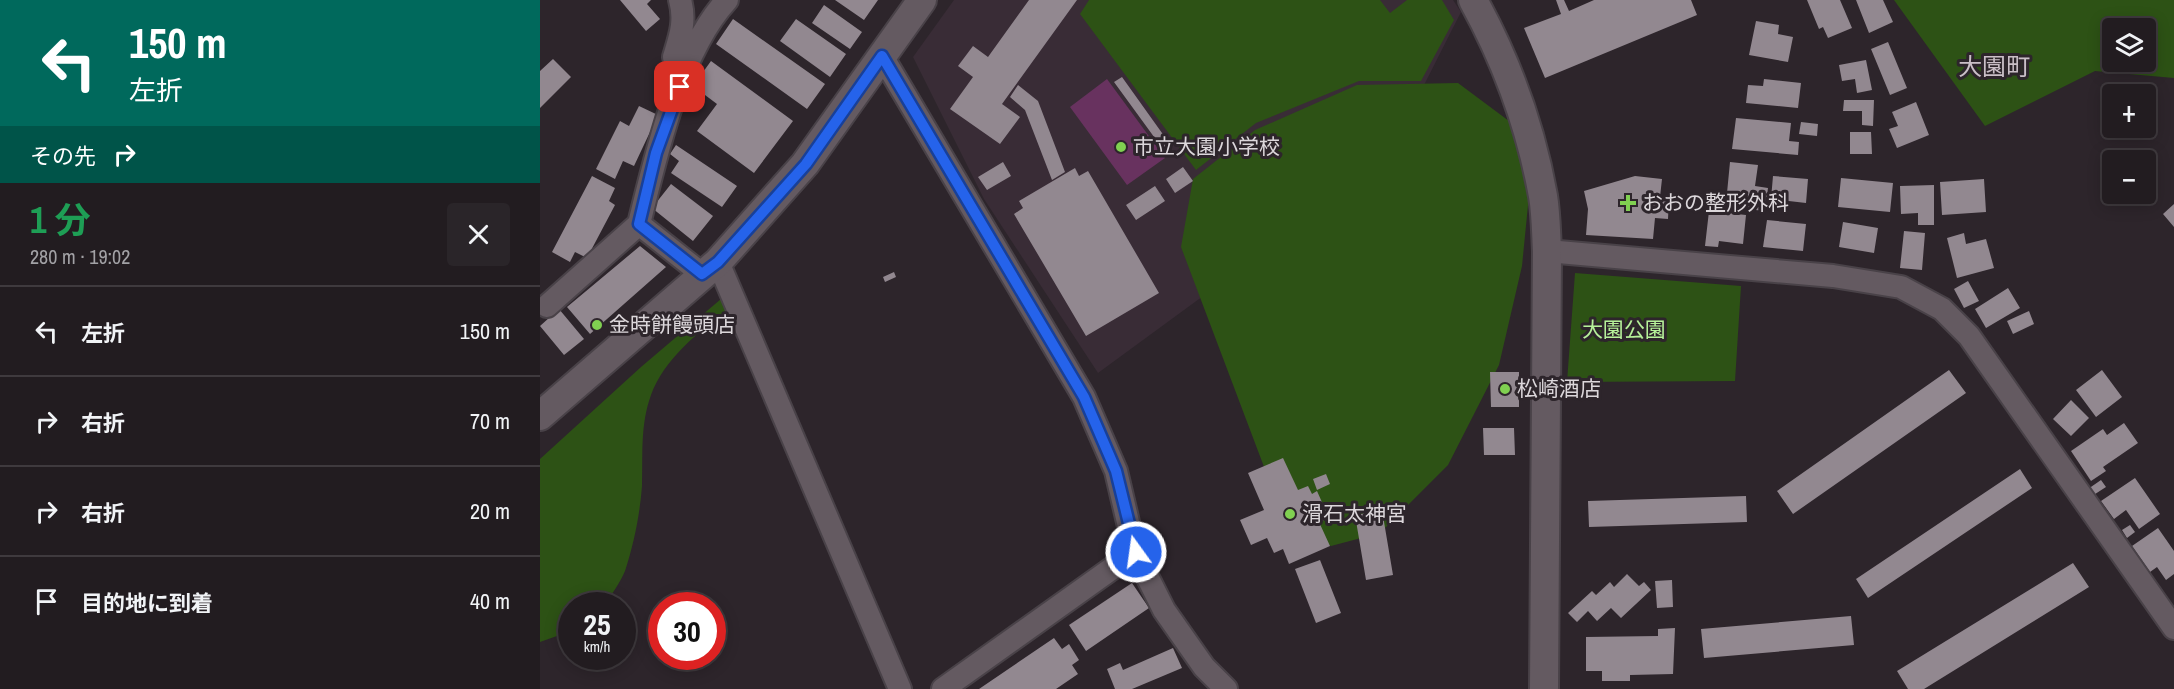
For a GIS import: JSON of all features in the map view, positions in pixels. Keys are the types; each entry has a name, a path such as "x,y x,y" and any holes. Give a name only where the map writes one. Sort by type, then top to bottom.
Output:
{"street":[{"path":"680,0 684,15 674,57 687,65"},
{"path":"547,306 639,224 656,153 687,65 713,15 727,0"},
{"path":"540,416 710,268 806,164 922,0"},
{"path":"1473,0 1489,29 1534,151 1544,198 1547,251 1544,689"},
{"path":"882,56 1084,397 1116,471 1136,552 1164,610 1204,667 1226,689"},
{"path":"639,224 710,268 900,689"},
{"path":"1547,251 1833,276 1901,288 1942,309 1969,336 2174,628"},
{"path":"943,689 1136,552"}],"shaded area":[{"name":"市立大園小学校","path":"954,0 1453,0 1461,12 1421,91 1225,280 1098,373 984,199 913,57"},
{"path":"1107,79 1165,158 1127,185 1070,107"}],"green space":[{"path":"1089,0 1380,0 1390,13 1407,0 1442,0 1454,20 1421,81 1359,81 1256,123 1196,170 1080,14"},
{"path":"1894,0 2174,0 2174,78 2106,72 2156,72 2156,18 2102,18 2102,72 2095,71 1985,126"},
{"path":"1458,83 1509,121 1531,175 1522,266 1499,365 1448,465 1380,533 1331,546 1285,521 1181,247 1193,179 1255,130 1357,85"},
{"name":"大園公園","path":"1575,273 1741,286 1735,381 1567,382"},
{"path":"721,299 727,312 704,328 673,359 657,382 647,406 638,518 621,580 613,592 558,592 558,636 540,642 540,459 641,367"}],"building":[{"path":"620,0 651,0 647,4 660,19 646,31"},
{"path":"835,0 878,0 864,20"},
{"path":"1029,0 1077,0 1002,104 1020,117 1000,144 950,109 973,77 958,66 973,46 988,57"},
{"path":"1556,0 1564,0 1569,11 1594,0 1691,0 1697,15 1545,78 1524,28 1561,14"},
{"path":"1807,0 1840,0 1852,28 1828,38 1823,27 1819,29"},
{"path":"1856,0 1883,0 1893,22 1869,33"},
{"path":"824,5 862,32 850,49 812,23"},
{"path":"733,19 825,84 807,109 716,44"},
{"path":"796,19 846,54 830,77 780,41"},
{"path":"1756,21 1779,25 1778,34 1793,37 1788,62 1749,55"},
{"path":"1888,42 1907,88 1890,95 1871,49"},
{"path":"553,59 571,77 540,108 540,71"},
{"path":"1866,60 1872,90 1857,93 1855,79 1842,81 1839,65"},
{"path":"711,61 793,121 754,173 697,131 717,104 693,86"},
{"path":"662,70 674,75 665,94 654,89"},
{"path":"1122,77 1172,147 1165,152 1114,82"},
{"path":"1764,79 1801,83 1798,108 1746,103 1748,85 1763,86"},
{"path":"1018,85 1038,101 1065,172 1052,180 1025,110 1010,97"},
{"path":"1844,100 1874,100 1873,126 1862,125 1862,111 1843,111"},
{"path":"1916,102 1929,135 1897,148 1889,129 1898,126 1892,112"},
{"path":"639,106 658,115 634,166 623,161 615,179 596,169 620,121 629,126"},
{"path":"1736,118 1791,123 1789,141 1799,142 1798,155 1732,149"},
{"path":"1801,122 1818,124 1817,136 1799,134"},
{"path":"1850,132 1871,132 1872,154 1850,154"},
{"path":"676,145 737,186 722,207 671,173 679,161 670,154"},
{"path":"1003,162 1011,176 987,190 978,177"},
{"path":"1730,162 1758,165 1755,186 1768,188 1765,211 1746,209 1748,195 1727,193"},
{"path":"1183,167 1193,181 1175,193 1166,179"},
{"path":"1075,168 1079,176 1088,171 1159,293 1086,336 1014,214 1023,208 1019,201"},
{"path":"592,176 615,188 609,201 615,205 587,258 575,252 570,262 552,252"},
{"name":"おおの整形外科","path":"1635,176 1662,179 1660,197 1669,198 1668,219 1655,218 1653,239 1586,235 1588,209 1584,191"},
{"path":"1773,176 1808,179 1806,203 1771,199"},
{"path":"1841,178 1893,183 1890,212 1838,207"},
{"path":"1984,179 1986,212 1942,215 1940,182"},
{"path":"671,184 713,216 693,241 652,208"},
{"path":"1934,185 1934,225 1918,225 1918,213 1901,214 1900,186"},
{"path":"1155,186 1165,201 1136,220 1126,205"},
{"path":"2174,204 2174,227 2163,214"},
{"path":"1709,211 1746,215 1743,244 1719,241 1718,247 1705,246"},
{"path":"1767,220 1806,224 1803,251 1763,247"},
{"path":"1843,222 1878,228 1874,253 1839,247"},
{"path":"1904,231 1925,233 1922,270 1900,268"},
{"path":"1964,233 1966,244 1986,239 1994,268 1957,278 1947,238"},
{"path":"640,246 666,267 590,334 567,307"},
{"path":"894,272 896,277 885,282 883,277"},
{"path":"1968,281 1979,301 1964,308 1954,289"},
{"path":"2008,288 2020,308 1986,328 1975,309"},
{"path":"559,309 584,339 564,355 540,326"},
{"path":"2029,311 2034,324 2013,334 2007,321"},
{"path":"1949,370 1966,393 1793,514 1777,491"},
{"path":"2102,370 2122,397 2096,417 2076,390"},
{"name":"松崎酒店","path":"1490,372 1519,372 1519,407 1491,407"},
{"path":"2071,400 2089,418 2071,436 2053,419"},
{"path":"2124,423 2138,443 2103,467 2106,471 2091,481 2071,451 2103,429 2107,435"},
{"path":"1483,428 1514,428 1515,455 1484,455"},
{"name":"滑石太神宮","path":"1283,458 1298,490 1308,486 1312,494 1317,491 1329,518 1319,522 1330,546 1289,564 1283,549 1274,553 1267,538 1251,545 1240,520 1264,510 1248,473"},
{"path":"2020,469 2032,488 1868,598 1856,579"},
{"path":"1326,474 1330,484 1317,490 1313,479"},
{"path":"2135,478 2160,514 2139,529 2126,510 2114,519 2101,501"},
{"path":"2101,480 2106,487 2092,496 2088,489"},
{"path":"1746,496 1747,522 1589,527 1588,501"},
{"path":"1382,510 1393,575 1366,580 1355,515"},
{"path":"2130,525 2135,532 2127,538 2122,530"},
{"path":"2158,528 2174,551 2174,574 2166,580 2157,567 2150,572 2132,546"},
{"path":"1320,560 1341,613 1316,623 1295,569"},
{"path":"2073,563 2089,587 1924,689 1908,689 1897,671"},
{"path":"1627,574 1639,586 1644,582 1651,590 1621,618 1611,608 1597,621 1588,611 1577,622 1568,613 1592,591 1596,595 1610,582 1614,587"},
{"path":"1672,580 1673,607 1657,608 1655,581"},
{"path":"1132,583 1149,608 1086,651 1069,625"},
{"path":"1851,616 1854,645 1704,658 1701,629"},
{"path":"1675,628 1673,674 1630,675 1630,681 1602,681 1602,671 1586,671 1586,637 1658,636 1658,629"},
{"path":"1054,638 1062,649 1069,644 1079,660 1072,665 1078,674 1056,689 979,689"},
{"path":"1173,648 1182,668 1132,689 1115,689 1107,669 1120,663 1123,670"}],"place":[{"name":"市立大園小学校","path":"1121,147"},
{"name":"おおの整形外科","path":"1628,203"},
{"name":"金時餅饅頭店","path":"597,325"},
{"name":"松崎酒店","path":"1505,389"},
{"name":"滑石太神宮","path":"1290,514"}],"district":[{"name":"大園町","path":"1994,67"}],"route":[{"path":"680,87 656,153 639,224 702,274 718,262 806,164 882,56 1084,397 1116,471 1136,552"}]}
